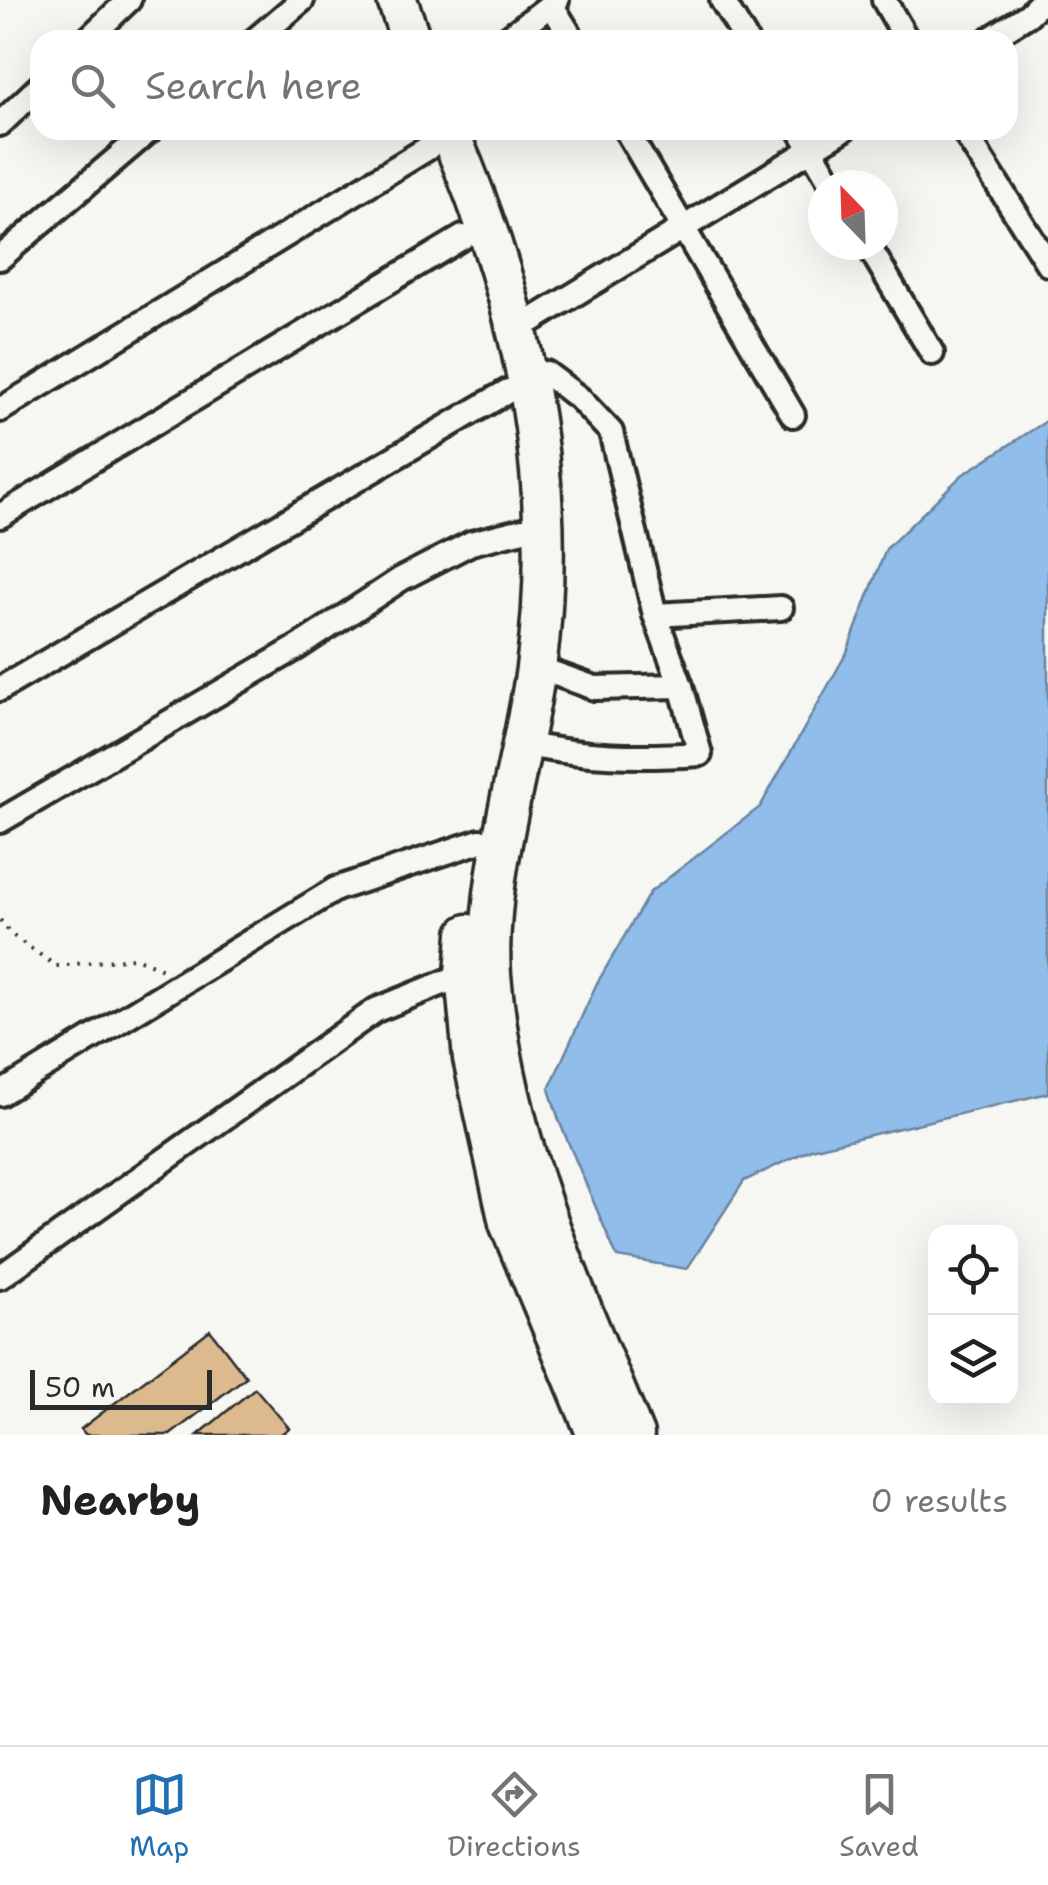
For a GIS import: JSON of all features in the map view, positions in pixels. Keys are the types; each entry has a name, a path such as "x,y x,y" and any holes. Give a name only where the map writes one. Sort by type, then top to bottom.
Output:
{"highway":[{"path":"370,0 380,30"},
{"path":"398,0 408,30"},
{"path":"433,140 540,456 546,528 536,666 492,906 491,972 502,1053 514,1119 542,1212 634,1435"},
{"path":"434,140 486,226 518,329 518,459 523,530 519,665 480,841 465,974 473,1059 509,1222 597,1435"}],"street":[{"path":"98,30 129,0"},
{"path":"267,30 302,0"},
{"path":"722,0 740,30"},
{"path":"884,0 901,30"},
{"path":"1004,30 1044,0"},
{"path":"517,30 554,2 567,30"},
{"path":"0,124 30,96"},
{"path":"0,258 138,140"},
{"path":"0,410 426,140"},
{"path":"632,140 792,415"},
{"path":"518,329 684,228 805,140 823,170"},
{"path":"969,140 1048,264"},
{"path":"0,516 463,237"},
{"path":"877,260 932,353"},
{"path":"0,689 518,385 546,373 580,398 611,432 655,616 681,686 700,754 628,758 565,754 522,744"},
{"path":"0,820 298,647 401,579 471,543 523,530"},
{"path":"655,616 781,608"},
{"path":"536,666 596,688 681,686"},
{"path":"0,1094 336,889 480,841"},
{"path":"0,1277 376,1010 465,974"}],"path":[{"path":"0,920 12,935 56,966 135,958 190,980"}],"water":[{"path":"1048,420 1048,1093 811,1149 744,1181 687,1269 617,1257 549,1089 596,985 650,892 760,807 847,652 886,549 962,475"}],"building":[{"path":"210,1330 246,1377 170,1435 86,1435 81,1429"},
{"path":"255,1388 289,1428 280,1435 198,1435"}]}
